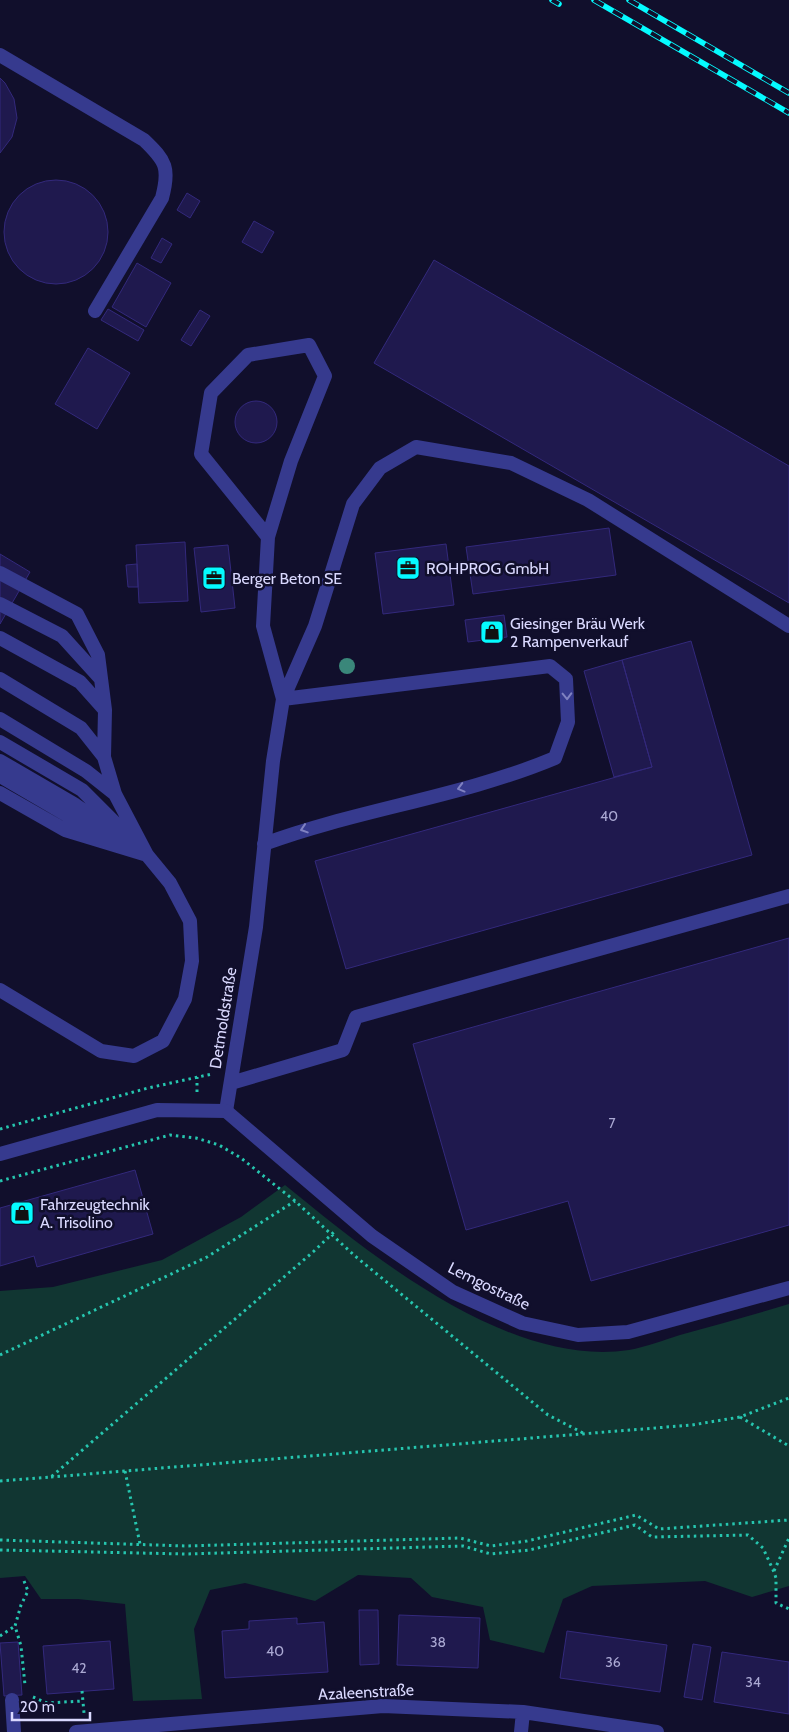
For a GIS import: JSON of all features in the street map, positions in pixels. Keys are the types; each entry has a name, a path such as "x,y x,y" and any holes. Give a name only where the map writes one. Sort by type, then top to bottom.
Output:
{"street":[{"path":"0,55 144,140 160,155 167,178 162,198 95,311"},
{"path":"268,537 201,454 211,393 248,355 309,345 325,376 291,461 268,537 264,626 283,699"},
{"path":"283,699 315,626 353,504 380,468 416,447 511,463 588,500 789,626"},
{"path":"0,574 77,614 98,655 105,710 104,757 115,794 147,856"},
{"path":"0,604 62,636 101,679"},
{"path":"0,638 80,682 105,710"},
{"path":"264,844 305,829 520,773 555,758 568,722 566,679 550,666 283,699"},
{"path":"0,679 82,728 104,757"},
{"name":"Detmoldstraße","path":"226,1111 256,927 273,761 283,699"},
{"path":"0,719 86,770 115,794"},
{"path":"0,742 82,790 147,856 170,883 190,921 192,961 185,999 163,1041 134,1056 101,1051 0,990"},
{"path":"0,761 74,804 147,856"},
{"path":"0,776 119,846"},
{"path":"0,792 65,830 147,856"},
{"path":"232,1076 343,1050 356,1017 789,896"},
{"path":"0,1154 157,1110 226,1111"},
{"name":"Lemgostraße","path":"226,1111 372,1236 453,1292 522,1323 578,1335 628,1332 789,1288"},
{"path":"12,1700 14,1732"},
{"name":"Azaleenstraße","path":"76,1732 198,1727 383,1706 523,1712 657,1732"},
{"path":"521,1732 523,1712"}],"path":[{"path":"0,1129 148,1088 232,1076"},
{"path":"0,1181 170,1135 196,1138 219,1145 241,1158 295,1201 330,1236 548,1415 586,1434"},
{"path":"0,1354 207,1257 295,1201"},
{"path":"51,1477 330,1236"},
{"path":"0,1481 692,1425 740,1417 789,1398"},
{"path":"740,1417 789,1446"},
{"path":"125,1471 140,1544"},
{"path":"0,1540 186,1546 460,1538 491,1546 527,1541 636,1515 659,1528 789,1520"},
{"path":"0,1550 186,1554 463,1546 491,1554 529,1550 634,1525 652,1536 748,1535 763,1548 774,1572 776,1578 776,1603 789,1609"},
{"path":"774,1572 789,1538"},
{"path":"22,1646 15,1626 21,1605 28,1592 24,1581"},
{"path":"0,1636 15,1626"},
{"path":"30,1695 47,1703 82,1701"}],"green space":[{"path":"285,1185 400,1273 445,1301 490,1324 537,1342 583,1351 629,1350 789,1304 789,1586 752,1597 705,1581 592,1586 563,1599 544,1653 490,1640 483,1607 432,1597 411,1578 358,1575 315,1601 245,1583 210,1590 194,1629 202,1699 133,1701 125,1604 78,1599 41,1599 25,1576 0,1578 0,1291 53,1287 162,1260 241,1217"}],"building":[{"path":"0,78 14,99 17,118 12,137 0,153"},
{"path":"56,180 76,184 85,188 93,195 100,203 104,212 108,232 104,252 100,261 93,269 85,276 76,280 56,284 36,280 27,276 19,269 12,261 8,252 4,232 8,212 12,203 19,195 27,188 36,184"},
{"path":"187,193 200,201 190,218 177,210"},
{"path":"254,221 274,232 262,253 242,242"},
{"path":"162,238 172,244 161,263 151,258"},
{"path":"434,260 789,466 789,603 374,363"},
{"path":"137,263 171,283 146,327 112,307"},
{"path":"108,309 144,330 138,341 101,320"},
{"path":"200,310 210,316 191,346 181,340"},
{"path":"88,348 130,373 97,429 55,404"},
{"path":"260,401 268,404 274,410 277,422 274,434 268,440 252,443 244,440 238,434 235,418 238,410 244,404"},
{"path":"609,528 616,575 473,594 466,547"},
{"path":"185,542 188,601 139,603 136,545"},
{"path":"446,544 454,605 383,614 375,553"},
{"path":"228,545 235,608 201,612 194,548"},
{"path":"0,554 30,572 0,624"},
{"path":"137,564 138,587 128,587 126,565"},
{"path":"504,615 507,637 468,642 465,620"},
{"path":"691,641 752,855 346,969 315,861 652,767 622,660"},
{"path":"622,660 652,767 614,777 584,671"},
{"path":"789,938 789,1225 591,1281 568,1201 466,1230 413,1044"},
{"path":"135,1170 153,1234 37,1267 34,1256 0,1266 0,1208"},
{"path":"359,1610 378,1610 379,1664 360,1665"},
{"path":"399,1615 480,1618 478,1668 397,1665"},
{"path":"297,1618 297,1624 324,1622 328,1672 225,1678 222,1631 249,1629 249,1621"},
{"path":"567,1631 667,1645 660,1692 560,1678"},
{"path":"110,1641 114,1689 47,1694 43,1646"},
{"path":"18,1642 22,1695 4,1696 0,1643"},
{"path":"693,1644 711,1647 702,1700 684,1697"},
{"path":"722,1652 789,1662 789,1714 714,1702"}],"railway":[{"path":"552,0 559,4"},
{"path":"594,0 789,113"},
{"path":"629,0 789,93"}],"place":[{"name":"ROHPROG GmbH","path":"408,568"},
{"name":"Berger Beton SE","path":"214,578"},
{"name":"Giesinger Bräu Werk 2 Rampenverkauf","path":"492,632"},
{"name":"Fahrzeugtechnik A. Trisolino","path":"22,1213"}]}
